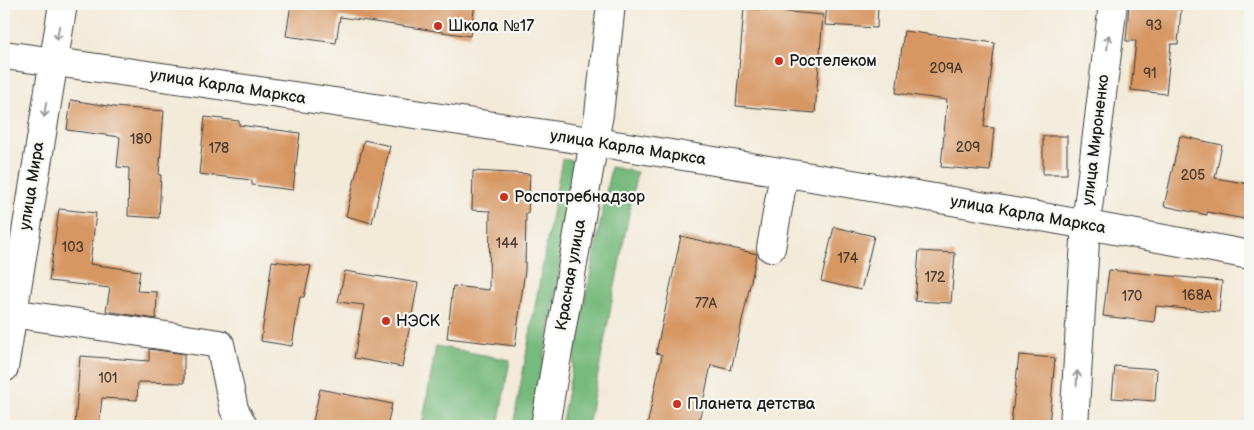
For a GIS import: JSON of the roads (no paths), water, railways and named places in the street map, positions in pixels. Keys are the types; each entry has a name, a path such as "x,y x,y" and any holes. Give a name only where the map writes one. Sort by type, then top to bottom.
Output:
{"main road":[{"name":"улица Мира","path":"4,368 62,4"},
{"name":"Красная улица","path":"545,426 599,114 612,4"},
{"name":"улица Мироненко","path":"1074,426 1086,224 1113,4"},
{"name":"улица Карла Маркса","path":"4,55 594,141 1086,224 1250,256"},
{"path":"770,248 784,173"},
{"path":"12,314 220,344 234,409 243,426"}],"place":[{"name":"Школа №17","path":"438,26"},
{"name":"Ростелеком","path":"779,61"},
{"name":"Роспотребнадзор","path":"504,197"},
{"name":"НЭСК","path":"386,321"},
{"name":"Планета детства","path":"677,404"}]}
